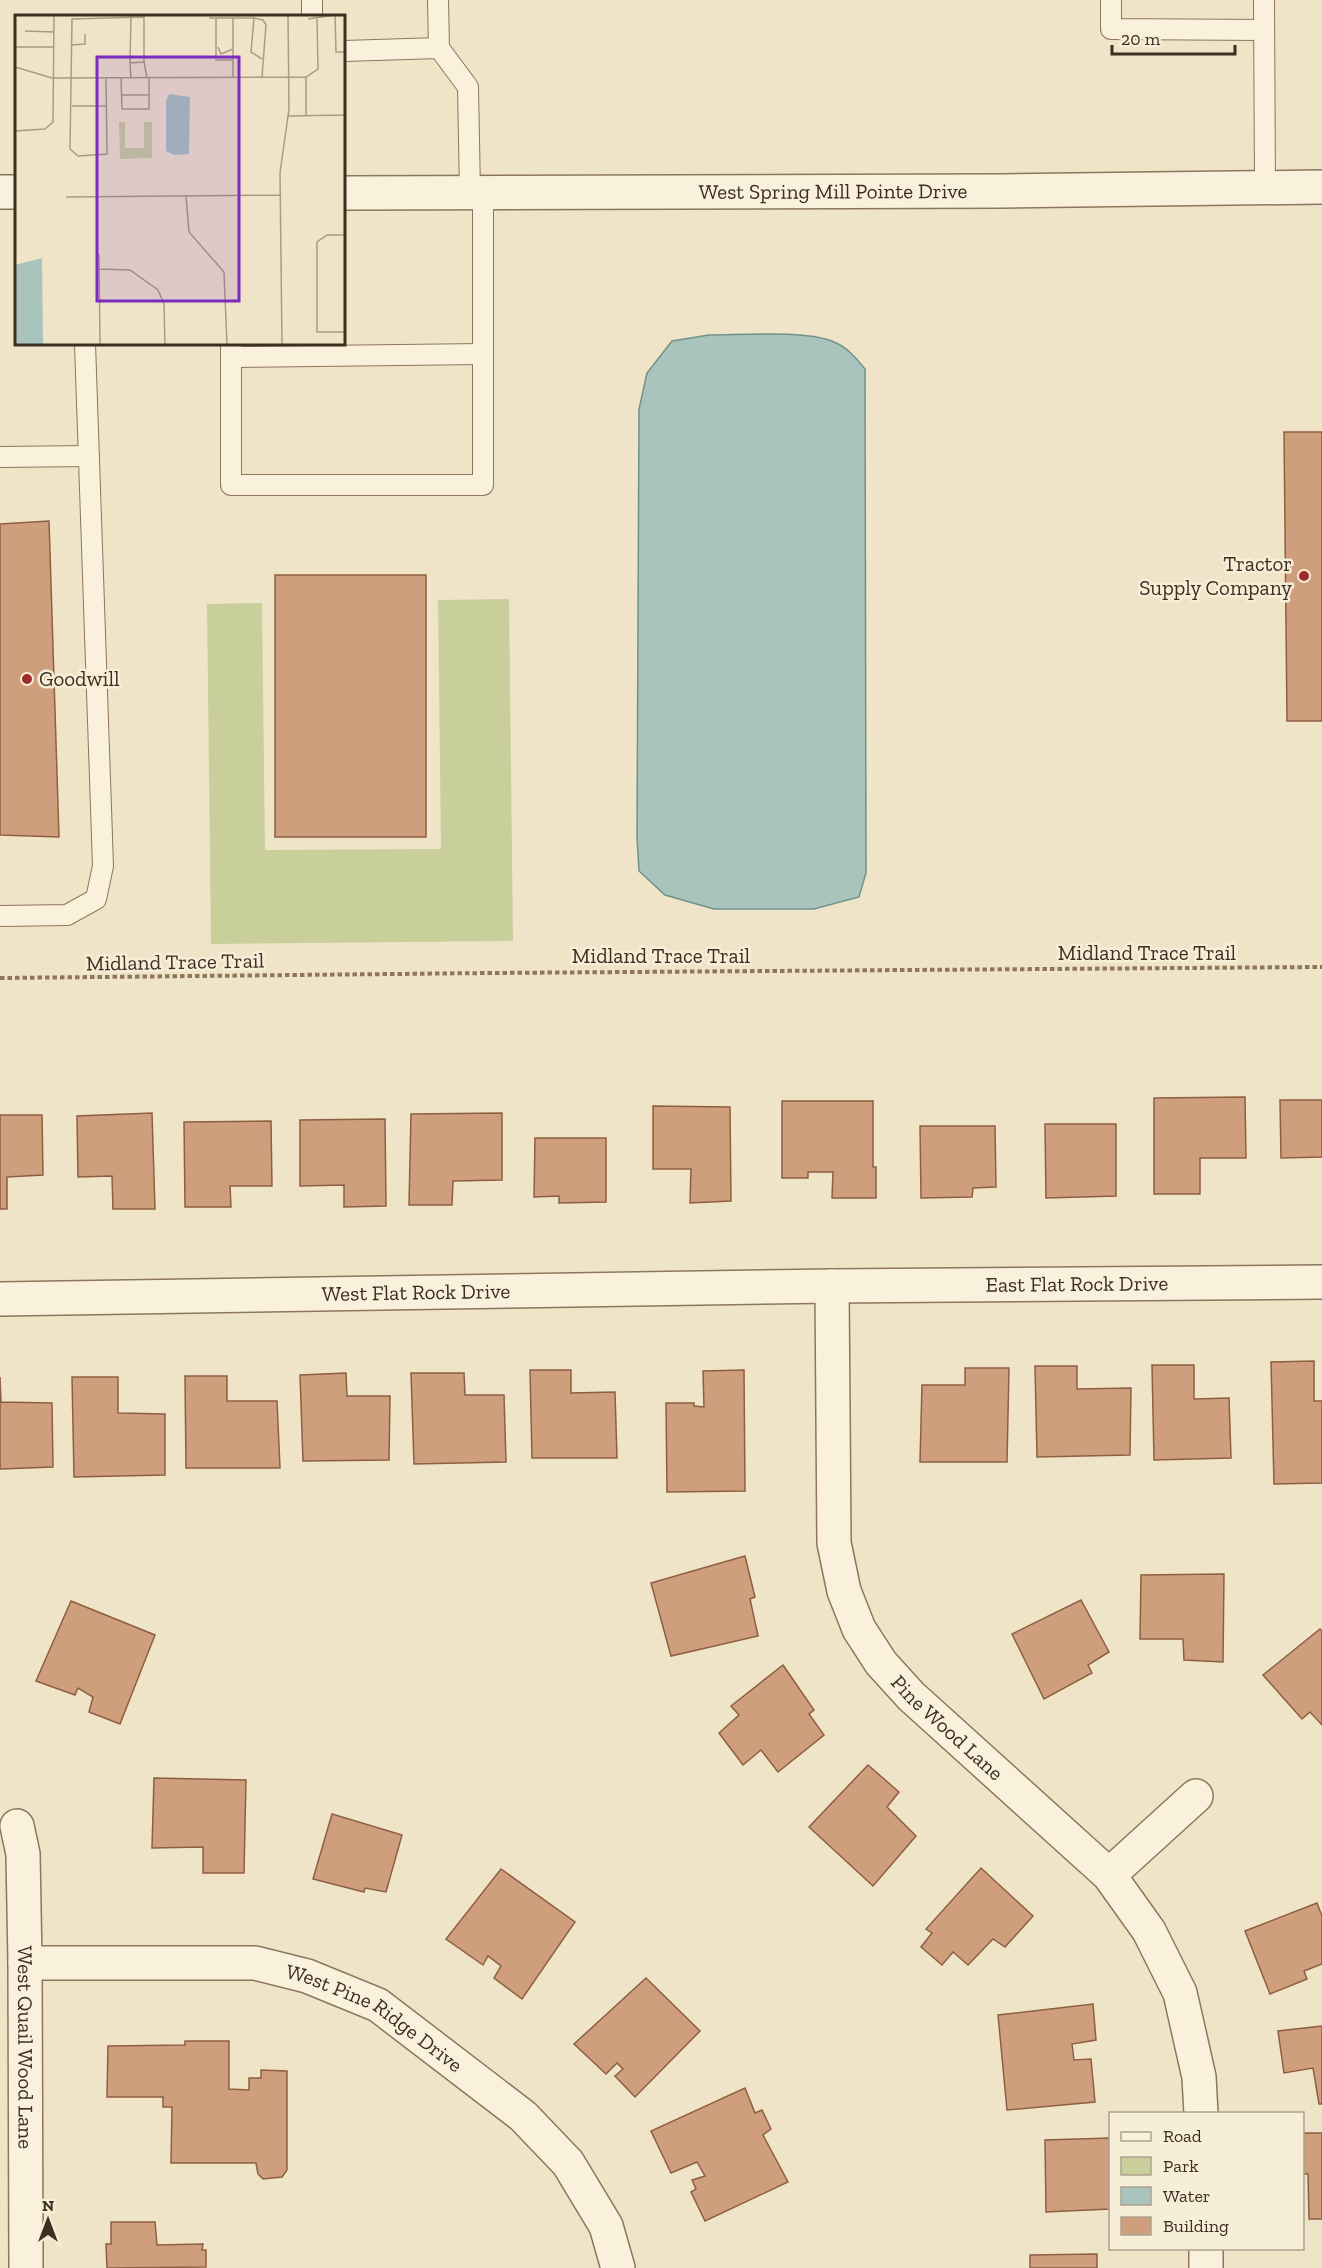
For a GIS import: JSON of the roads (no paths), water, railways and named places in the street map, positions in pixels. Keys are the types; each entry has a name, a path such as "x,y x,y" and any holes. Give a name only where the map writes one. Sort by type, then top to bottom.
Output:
{"street":[{"name":"West Spring Mill Pointe Drive","path":"345,193 978,191 1322,187"},
{"name":"East Flat Rock Drive","path":"832,1286 1322,1282"},
{"name":"West Flat Rock Drive","path":"0,1299 832,1286"},
{"name":"Pine Wood Lane","path":"832,1286 834,1544 844,1591 860,1629 881,1662 911,1696 1109,1875 1149,1931 1180,1992 1199,2077 1201,2112"},
{"path":"1109,1875 1196,1796"},
{"name":"West Quail Wood Lane","path":"18,1827 23,1854 25,1963 26,2268"},
{"name":"West Pine Ridge Drive","path":"25,1963 255,1963 307,1976 378,2006 523,2116 568,2163 606,2226 618,2268"},
{"path":"1206,2250 1206,2268"}],"lane":[{"path":"438,0 439,48 468,87 477,192 483,354 483,485 231,485 231,350 483,354"},
{"path":"1111,0 1111,29 1264,30"},
{"path":"1264,0 1265,188"},
{"path":"345,51 439,48"},
{"path":"0,916 67,915 96,899 103,866 85,345"},
{"path":"0,457 89,456"}],"water":[{"path":"773,334 822,338 843,347 865,369 866,873 859,897 814,909 714,909 665,895 639,871 637,837 639,409 647,373 672,341 709,335"}],"place":[{"name":"Tractor Supply Company","path":"1304,576"},
{"name":"Goodwill","path":"27,679"}]}
